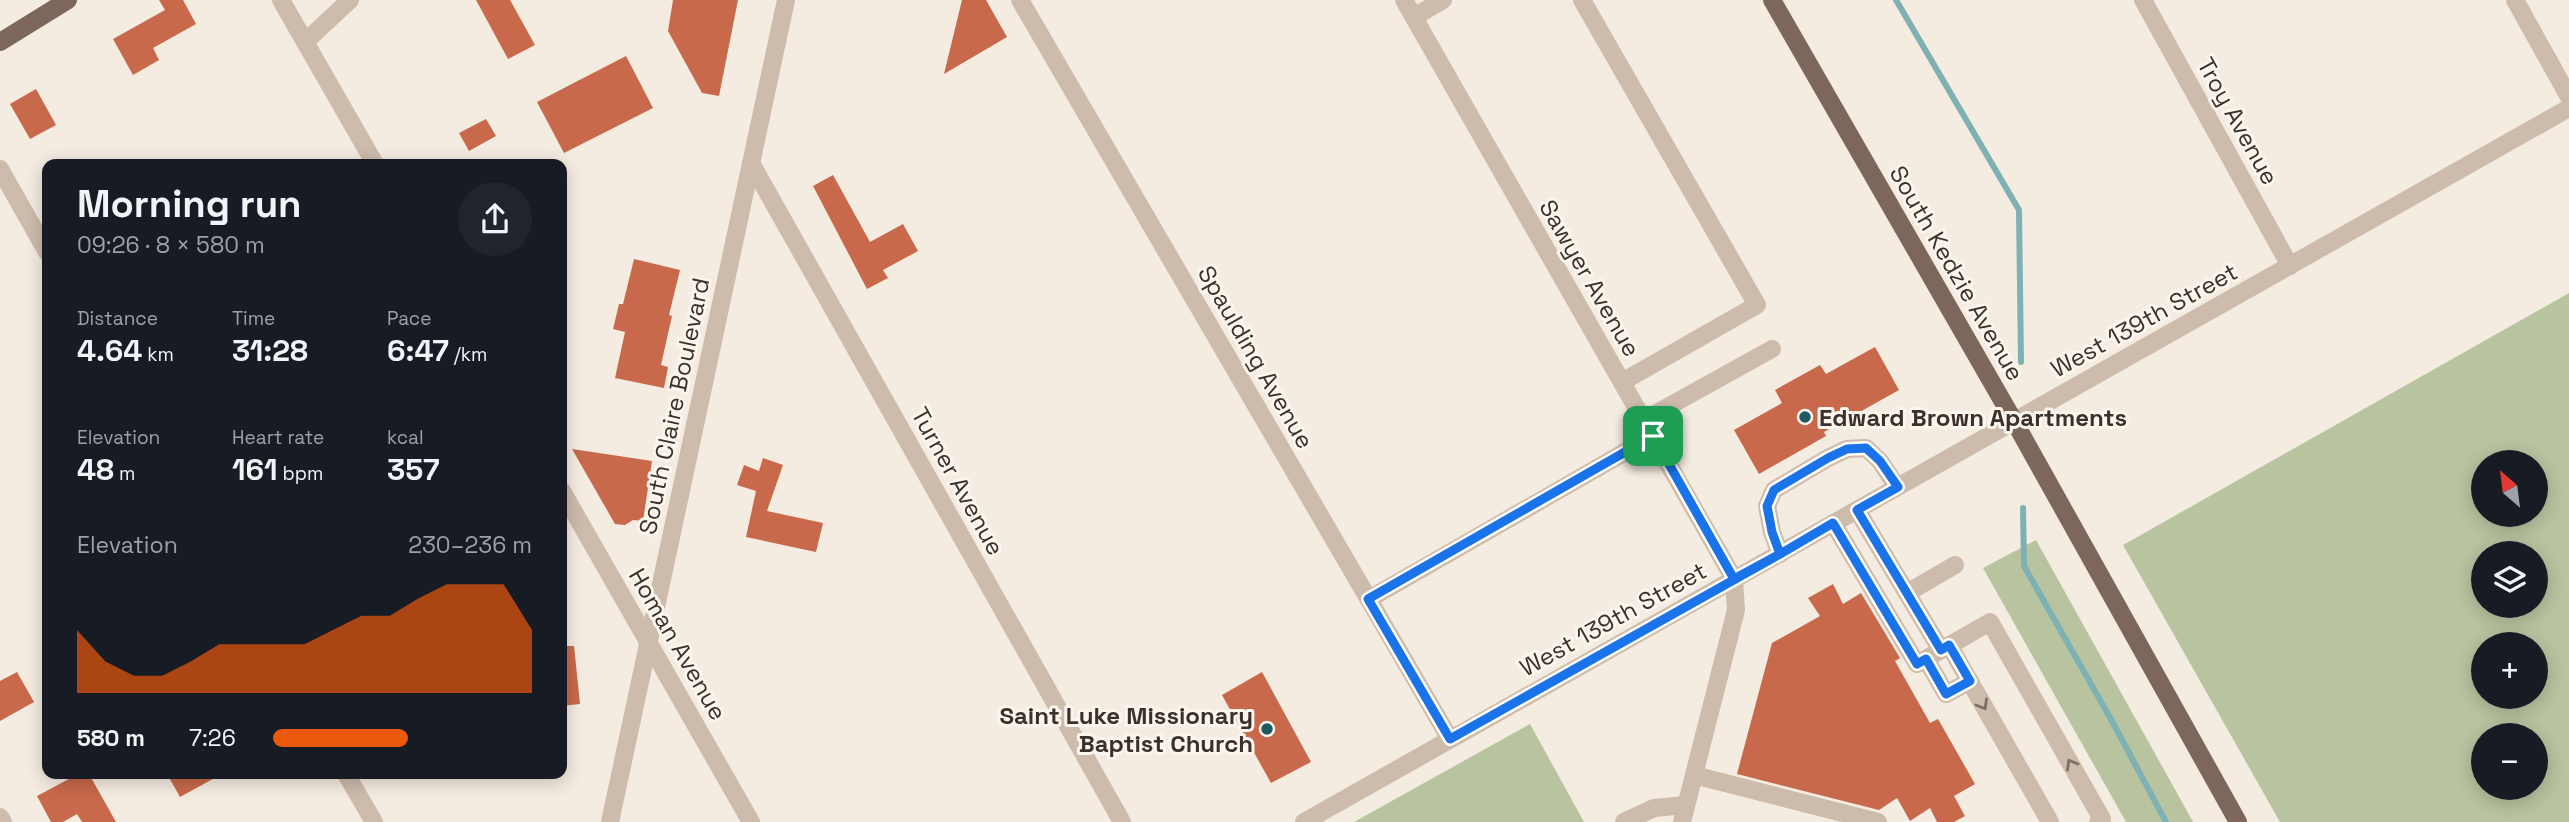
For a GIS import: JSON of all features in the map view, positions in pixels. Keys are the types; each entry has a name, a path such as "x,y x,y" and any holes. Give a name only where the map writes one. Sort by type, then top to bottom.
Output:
{"main road":[{"path":"0,42 68,0"},
{"name":"South Kedzie Avenue","path":"1772,0 2014,421 2238,822"}],"street":[{"path":"281,0 372,159"},
{"path":"305,42 350,0"},
{"name":"South Claire Boulevard","path":"610,822 786,0"},
{"name":"Spaulding Avenue","path":"1020,0 1450,739"},
{"name":"Sawyer Avenue","path":"1404,0 1734,579"},
{"path":"1414,17 1443,0"},
{"path":"1582,0 1757,305 1622,382"},
{"name":"Troy Avenue","path":"2143,0 2290,266"},
{"path":"2515,0 2569,97"},
{"name":"West 139th Street","path":"1304,822 2569,108"},
{"name":"Turner Avenue","path":"751,163 1122,822"},
{"path":"0,169 42,243"},
{"path":"1368,599 1772,349"},
{"path":"1780,554 1767,506 1774,490 1828,458 1847,449 1866,448 1880,461 1898,487"},
{"name":"Homan Avenue","path":"567,500 751,822"},
{"path":"1857,510 1908,593 1934,655 1946,694 1970,681"},
{"path":"1833,523 1934,655 1970,681 2050,822"},
{"path":"1908,593 1955,565"},
{"path":"1624,822 1654,808 1684,814 1736,610 1734,579"},
{"path":"1934,655 1990,622 2102,819 2098,822"},
{"path":"1694,775 1878,822"},
{"path":"349,779 374,822"},
{"path":"0,817 3,822"}],"green space":[{"path":"2569,293 2569,822 2280,822 2123,545"},
{"path":"2036,540 2193,822 2126,822 1983,568"},
{"path":"1530,724 1584,822 1354,822"}],"building":[{"path":"159,0 183,0 196,24 153,48 159,60 133,75 113,39 165,10"},
{"path":"476,0 510,0 535,45 508,59"},
{"path":"673,0 738,0 719,96 702,93 668,31"},
{"path":"962,0 986,0 1007,37 944,74"},
{"path":"626,56 653,108 564,153 537,102"},
{"path":"36,89 56,125 30,139 10,104"},
{"path":"486,119 496,136 469,151 459,133"},
{"path":"833,175 870,242 903,224 918,251 883,270 888,278 867,289 813,186"},
{"path":"634,259 680,270 661,365 668,367 664,388 615,378 625,332 613,329 619,304 623,304"},
{"name":"Edward Brown Apartments","path":"1875,347 1899,390 1824,432 1826,436 1759,474 1734,430 1782,403 1775,390 1820,365 1826,374"},
{"path":"572,449 652,461 643,521 615,524"},
{"path":"763,458 783,465 767,511 823,523 816,552 746,537 756,491 737,485 744,465 759,471"},
{"path":"1833,584 1843,604 1861,593 1900,658 1895,661 1930,723 1938,719 1975,784 1954,796 1965,816 1954,822 1937,822 1930,808 1910,821 1897,798 1879,810 1737,774 1772,643 1820,616 1808,598"},
{"path":"567,646 574,646 580,704 567,705"},
{"path":"17,672 34,702 0,721 0,681"},
{"name":"Saint Luke Missionary Baptist Church","path":"1262,672 1311,762 1271,783 1222,695"},
{"path":"69,779 92,779 116,822 82,822 77,814 63,822 51,822 37,796"},
{"path":"170,779 213,779 180,797"}],"waterway":[{"path":"1896,0 2019,210 2021,362"},
{"path":"2023,508 2024,566 2166,822"}],"place":[{"name":"Edward Brown Apartments","path":"1805,417"},
{"name":"Saint Luke Missionary Baptist Church","path":"1267,729"}],"route":[{"path":"1653,436 1368,599 1450,739 1780,554 1833,523 1917,664 1926,659 1946,694 1970,681 1949,645 1941,650 1857,510 1898,487 1880,461 1866,448 1847,449 1774,490 1767,506 1780,554 1734,579 1653,436"}]}
